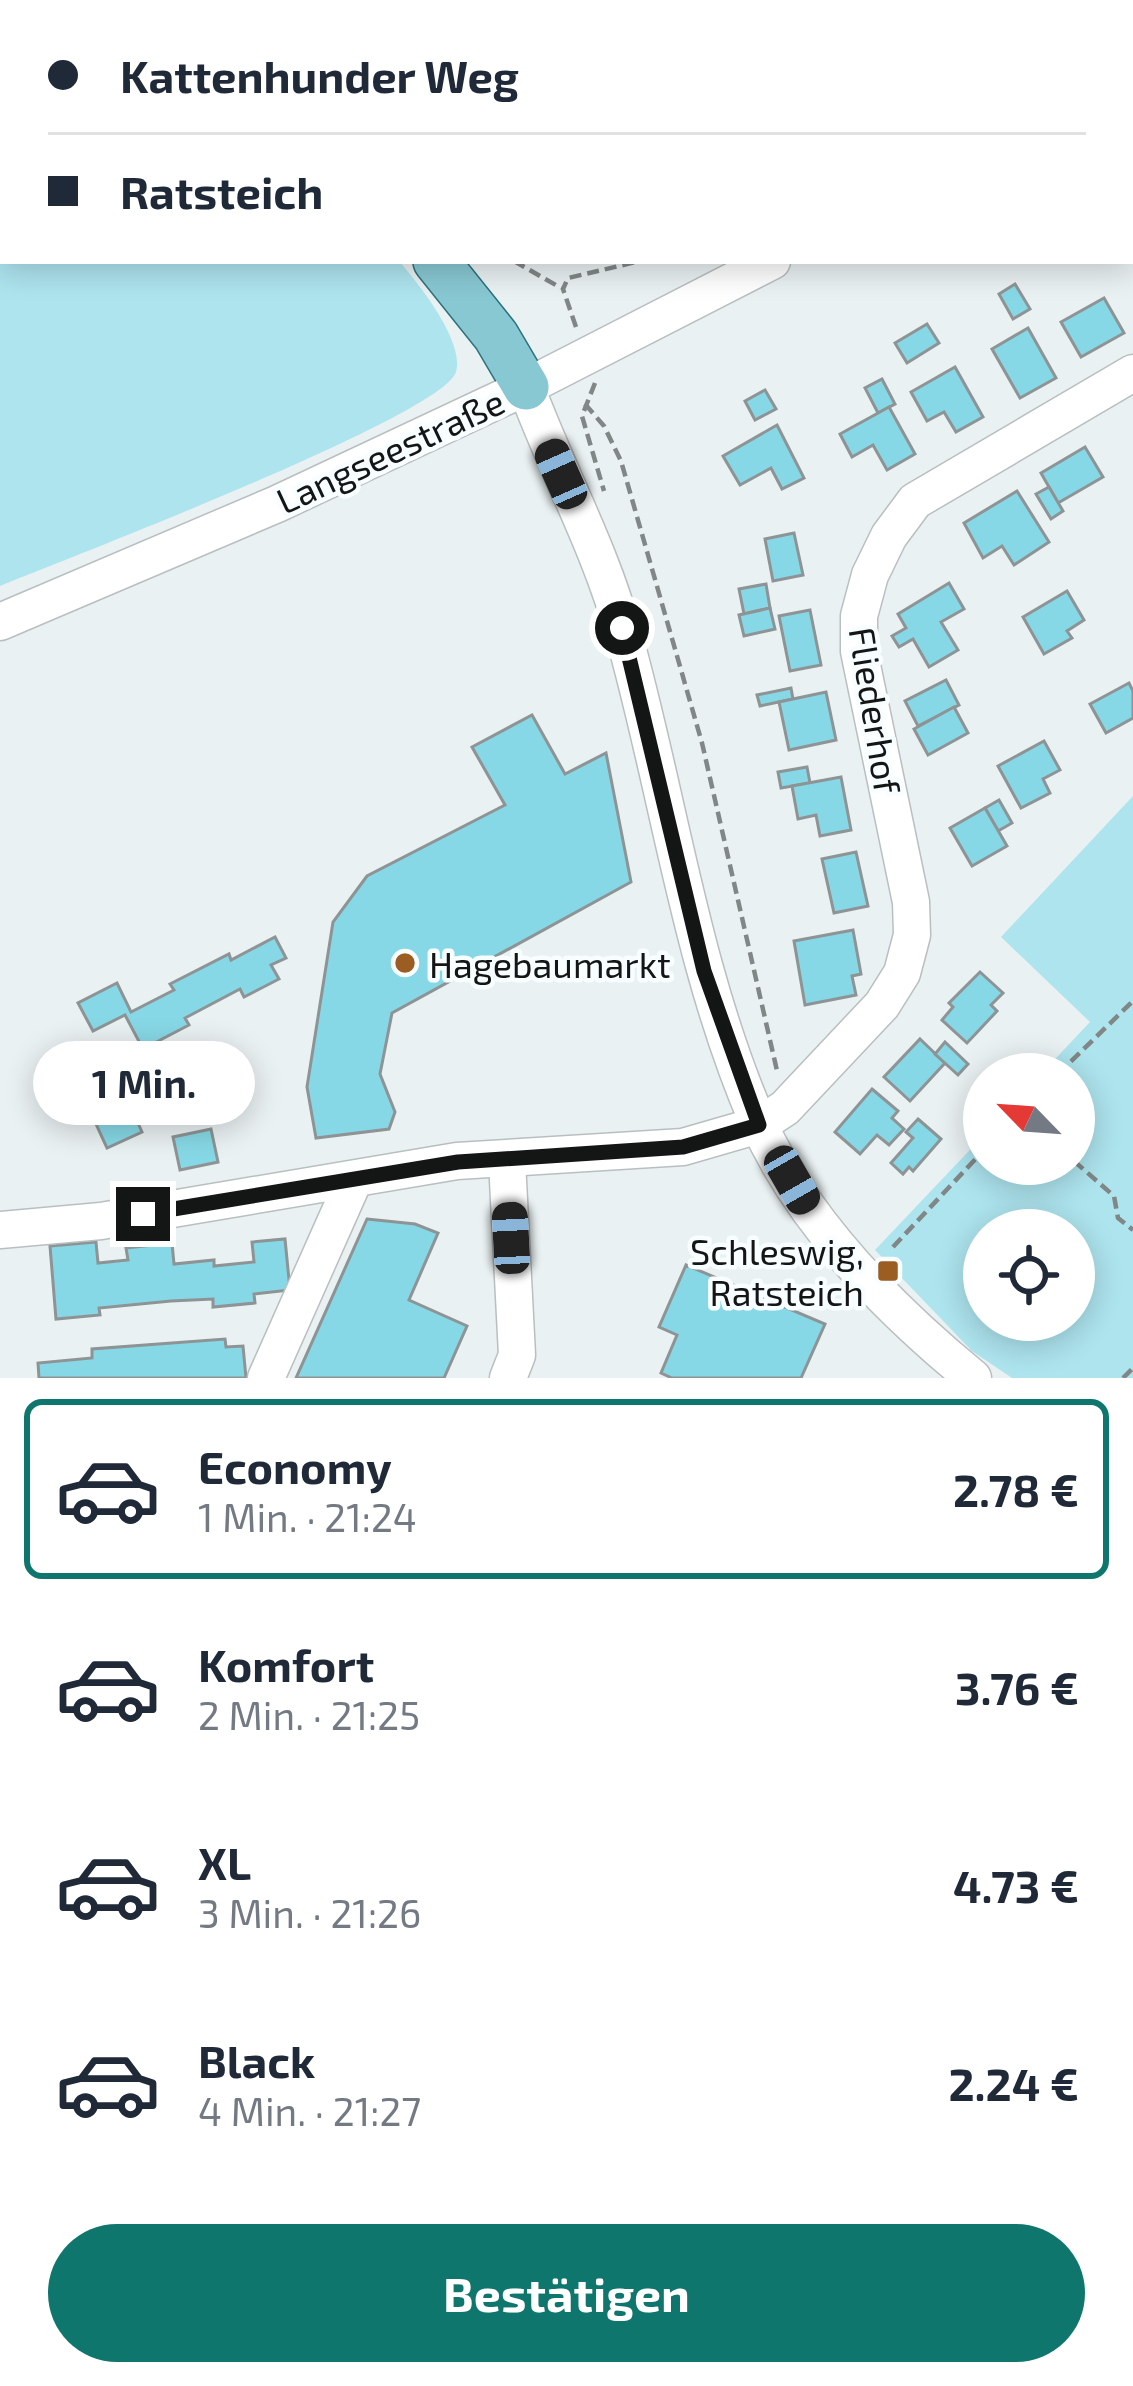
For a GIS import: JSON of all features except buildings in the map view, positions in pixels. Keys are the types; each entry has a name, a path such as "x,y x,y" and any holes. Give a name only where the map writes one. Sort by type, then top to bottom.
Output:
{"main road":[{"path":"438,264 496,336 526,387"}],"street":[{"name":"Langseestraße","path":"0,622 277,504 526,387 766,264"},
{"name":"Fliederhof","path":"772,1116 882,1005 902,973 911,934 911,902 859,651 859,616 870,575 889,536 915,501 1133,373"},
{"path":"526,387 595,550 622,628 704,971 772,1116 808,1207 888,1303 973,1378"},
{"path":"0,1230 101,1221 458,1162 683,1147 772,1116"},
{"path":"507,1161 517,1355 508,1378"},
{"path":"266,1378 354,1180"}],"path":[{"path":"519,264 563,289 595,376 585,404 621,460 702,743 772,1116"},
{"path":"563,289 568,278 627,264"},
{"path":"1080,1053 1133,1001"},
{"path":"893,1247 963,1172"},
{"path":"1095,1179 1114,1196 1118,1218 1133,1230"},
{"path":"1123,1378 1133,1368"}],"shaded area":[{"path":"0,264 401,264 428,298 447,330 457,360 456,372 435,393 322,452 0,586"},
{"path":"1133,796 1133,1378 1012,1378 972,1351 875,1250 963,1157 963,1185 1095,1185 1095,1053 1061,1053 1090,1022 1001,937"}],"place":[{"name":"Hagebaumarkt","path":"405,963"},
{"name":"Schleswig, Ratsteich","path":"888,1271"}],"route":[{"path":"143,1214 458,1162 683,1147 759,1125 704,971 622,628"}]}
